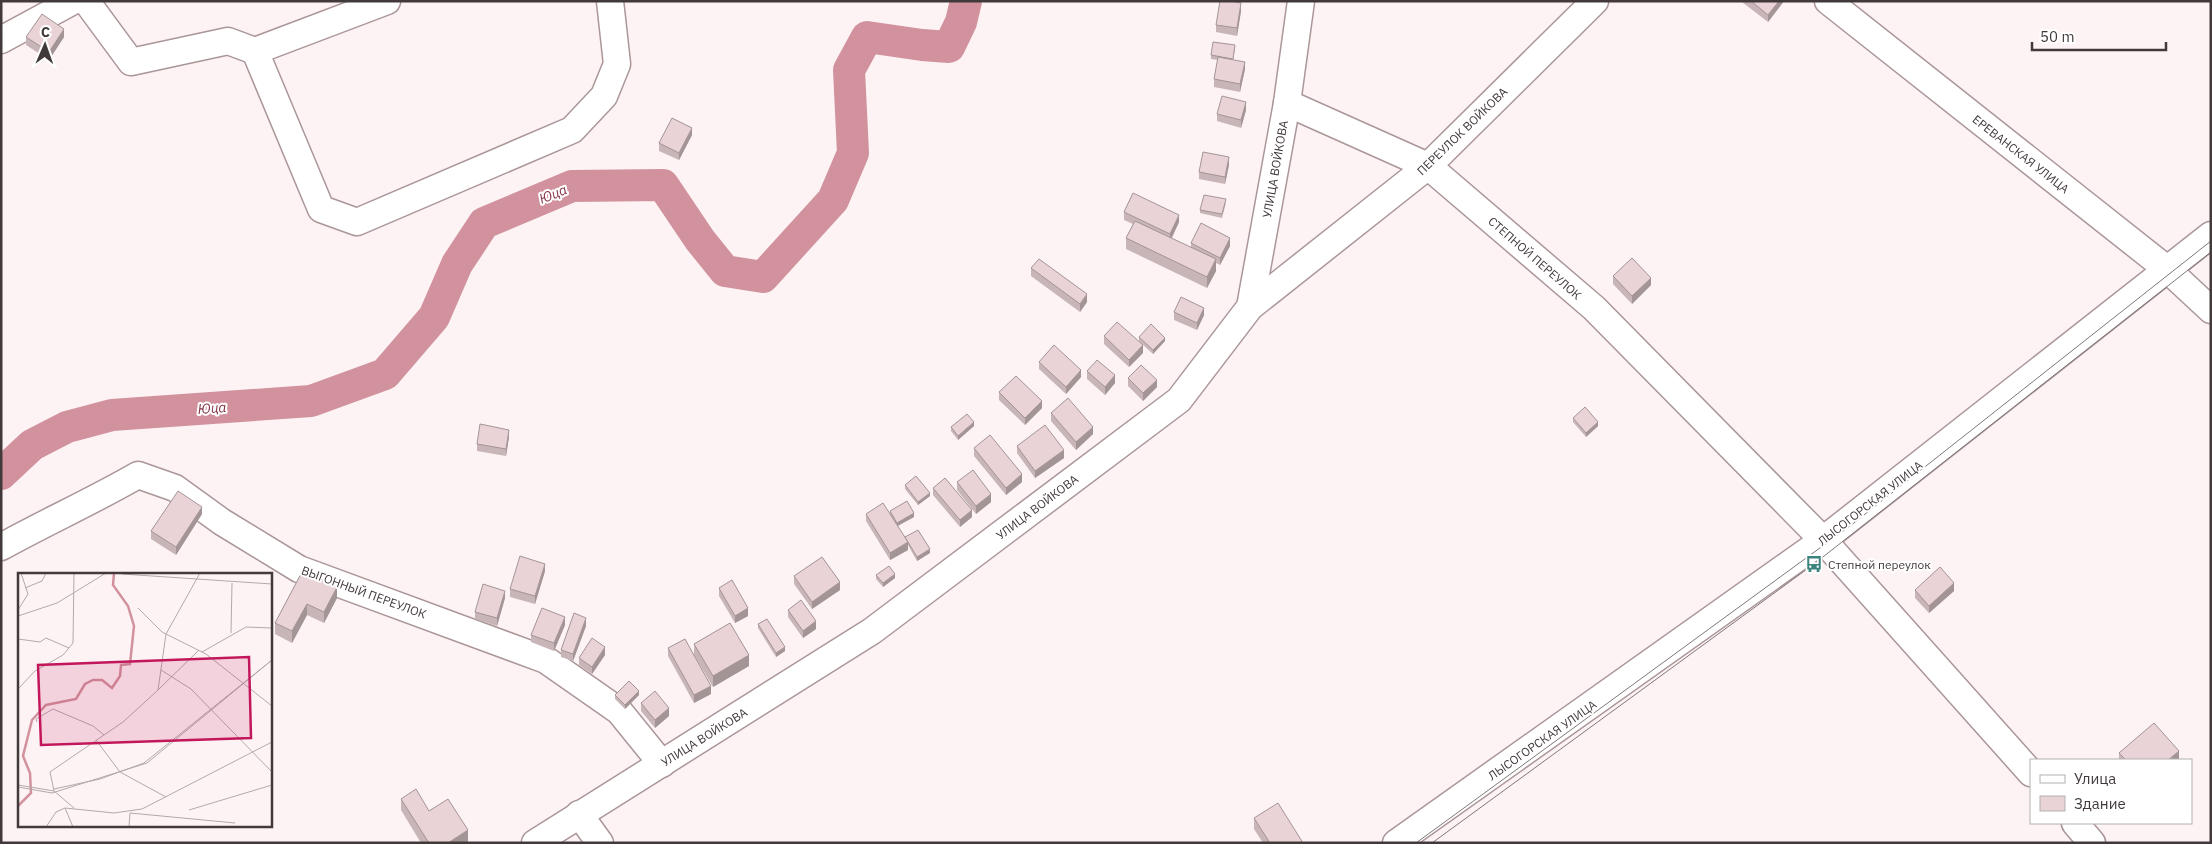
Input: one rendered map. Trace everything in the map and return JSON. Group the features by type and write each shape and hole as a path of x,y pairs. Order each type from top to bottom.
{"street":[{"path":"1,40 73,1"},
{"path":"86,1 131,62 228,41 255,51 387,1"},
{"path":"255,51 322,209 357,222 572,130 604,96 617,64 610,1"},
{"name":"УЛИЦА ВОЙКОВА","path":"534,843 872,631 1179,400 1250,307 1286,103 1301,1"},
{"name":"ПЕРЕУЛОК ВОЙКОВА","path":"1250,307 1428,166 1595,1"},
{"name":"ЕРЕВАНСКАЯ УЛИЦА","path":"1828,1 2168,270 2211,310"},
{"name":"СТЕПНОЙ ПЕРЕУЛОК","path":"1286,103 1428,166 1594,308 1823,540 2030,773"},
{"name":"ЛЫСОГОРСКАЯ УЛИЦА","path":"1396,843 1823,540 2211,235"},
{"name":"ВЫГОННЫЙ ПЕРЕУЛОК","path":"1,547 97,499 138,475 175,488 222,522 299,569 546,660 619,711 662,764"},
{"path":"579,814 600,843"},
{"path":"2076,824 2092,843"}],"building":[{"path":"1220,1 1241,3 1237,28 1216,25"},
{"path":"1751,1 1779,1 1768,15"},
{"path":"42,14 64,29 49,52 26,37"},
{"path":"1213,42 1235,45 1233,59 1211,55"},
{"path":"1218,57 1245,62 1240,84 1214,79"},
{"path":"1222,96 1246,102 1241,120 1217,114"},
{"path":"672,118 692,128 679,153 659,143"},
{"path":"1203,152 1229,157 1225,177 1199,172"},
{"path":"1133,193 1179,215 1170,234 1124,212"},
{"path":"1204,195 1226,199 1222,214 1200,210"},
{"path":"1135,221 1216,259 1207,277 1126,238"},
{"path":"1201,223 1230,238 1220,258 1191,243"},
{"path":"1632,258 1651,278 1632,296 1613,276"},
{"path":"1039,259 1087,294 1080,304 1031,268"},
{"path":"1181,297 1204,308 1197,323 1174,312"},
{"path":"1117,322 1143,345 1129,360 1104,336"},
{"path":"1151,324 1165,338 1153,350 1139,337"},
{"path":"1054,345 1081,370 1066,387 1039,362"},
{"path":"1097,360 1115,375 1105,387 1087,371"},
{"path":"1141,365 1157,380 1143,393 1128,378"},
{"path":"1016,376 1042,401 1025,418 999,392"},
{"path":"1068,398 1093,427 1076,442 1051,413"},
{"path":"1585,407 1598,422 1586,433 1573,418"},
{"path":"967,414 974,422 958,436 951,427"},
{"path":"480,424 509,430 506,449 477,444"},
{"path":"1045,425 1064,450 1035,471 1017,446"},
{"path":"990,435 1022,474 1006,488 974,448"},
{"path":"973,470 991,494 976,506 957,482"},
{"path":"916,476 930,493 918,502 905,485"},
{"path":"945,478 972,510 960,520 933,488"},
{"path":"178,491 202,507 176,547 151,531"},
{"path":"907,501 914,513 897,523 890,511"},
{"path":"883,503 908,542 890,553 866,514"},
{"path":"918,530 930,549 917,557 905,537"},
{"path":"520,556 545,564 535,596 510,589"},
{"path":"822,557 840,582 812,602 794,576"},
{"path":"889,566 895,574 883,583 876,575"},
{"path":"1940,567 1954,583 1929,606 1915,590"},
{"path":"303,570 337,587 324,612 307,604 292,631 275,623"},
{"path":"732,580 748,608 735,616 719,588"},
{"path":"483,584 505,591 497,618 475,612"},
{"path":"801,600 816,621 803,631 788,610"},
{"path":"542,608 565,617 554,643 531,635"},
{"path":"574,613 586,618 573,654 561,650"},
{"path":"767,619 785,647 776,653 758,624"},
{"path":"730,623 749,655 713,676 694,644"},
{"path":"592,638 605,647 592,667 579,658"},
{"path":"685,639 711,686 694,695 668,648"},
{"path":"629,681 639,691 625,705 615,695"},
{"path":"655,691 669,708 655,720 641,703"},
{"path":"2154,723 2179,751 2169,759 2125,759 2119,753"},
{"path":"416,789 429,811 448,799 468,830 448,843 429,843 401,799"},
{"path":"1278,803 1303,843 1270,843 1254,818"}],"waterway":[{"name":"Юца","path":"1,474 32,445 67,427 112,415 311,401 385,374 434,317 457,264 484,223 572,186 663,185 700,240 725,271 763,277 833,200 853,153 849,70 867,37 949,47 961,22 966,1"}],"tram line":[{"path":"1416,843 1850,526 2211,241"},
{"path":"1432,843 1814,564 2211,252"}],"place":[{"name":"Степной переулок","path":"1814,564"}]}
